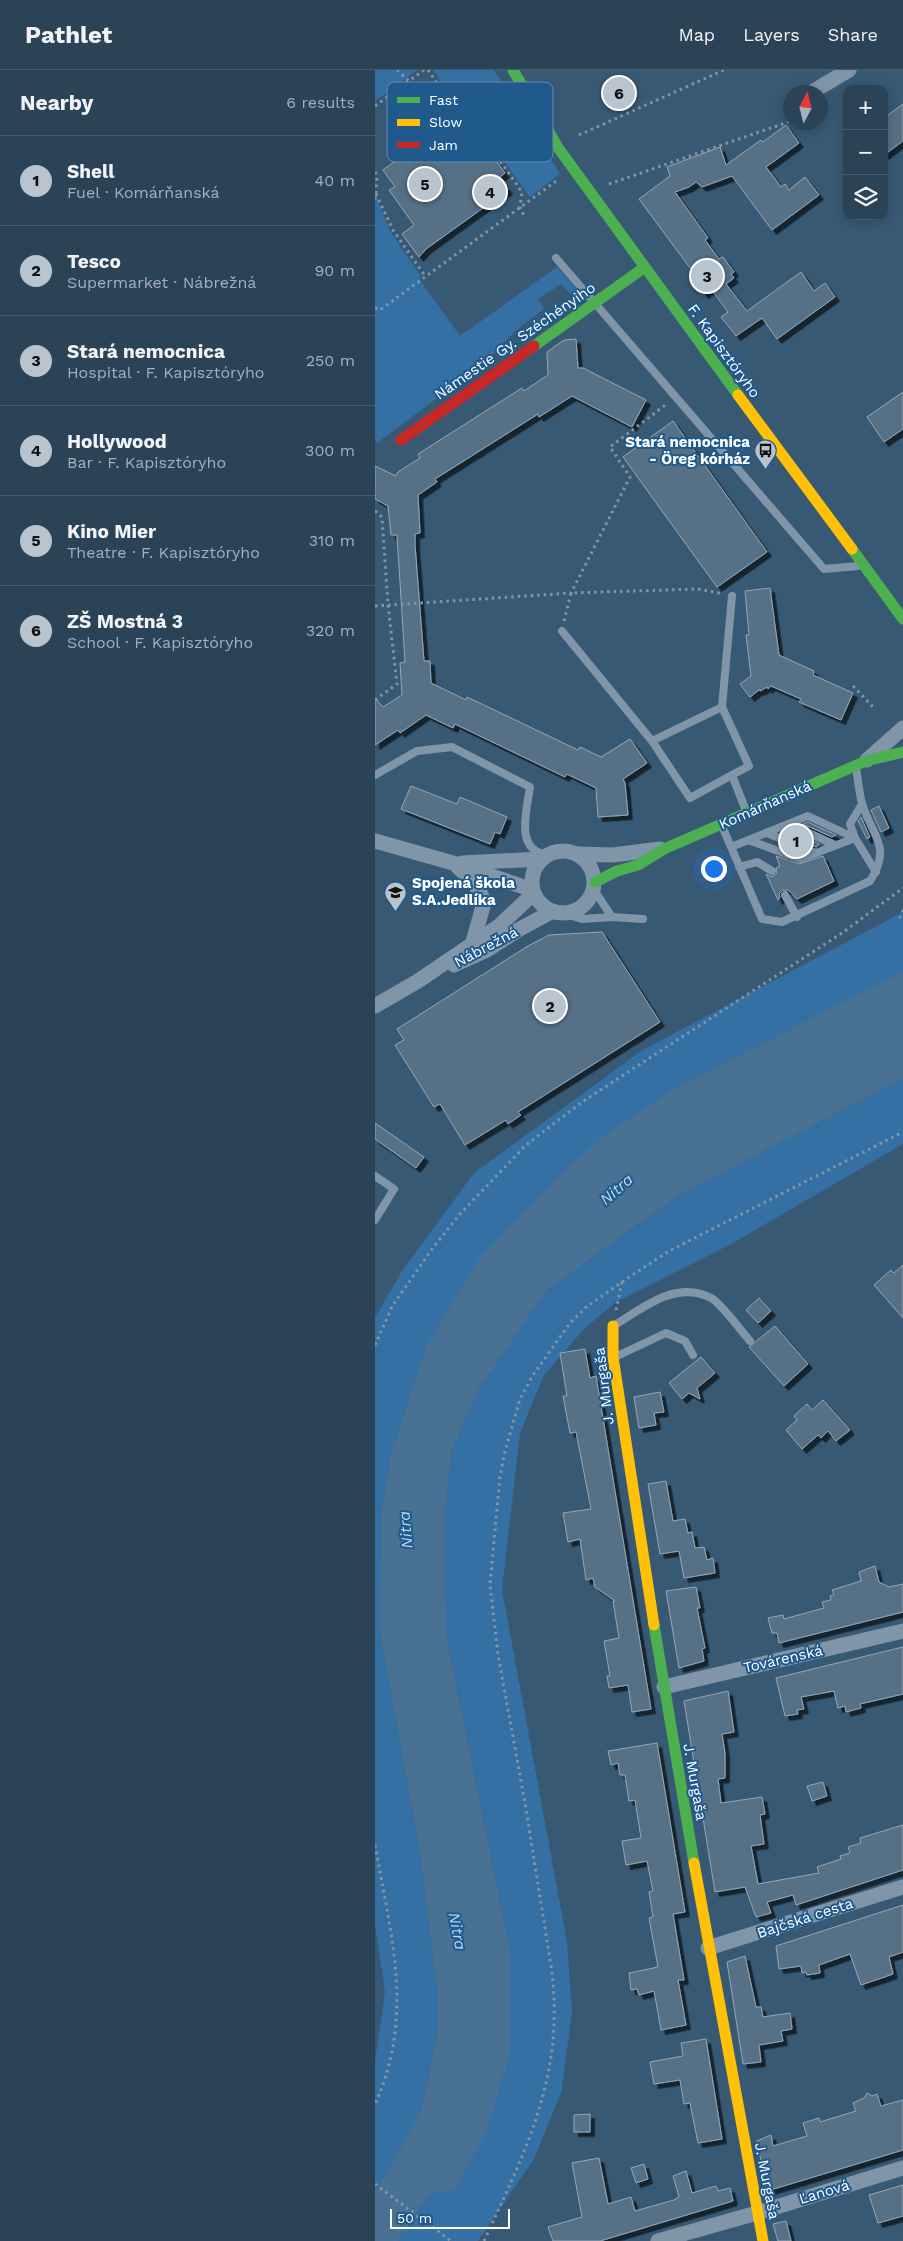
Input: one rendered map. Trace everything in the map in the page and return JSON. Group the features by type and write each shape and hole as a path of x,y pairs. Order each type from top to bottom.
{"street":[{"name":"F. Kapisztóryho","path":"513,70 520,82"},
{"path":"824,85 849,70"},
{"name":"F. Kapisztóryho","path":"553,138 645,267 903,618"},
{"name":"Námestie Gy. Széchényiho","path":"401,440 645,267"},
{"path":"861,763 901,725"},
{"name":"Komárňanská","path":"375,840 453,863 533,892 545,908 558,912 573,912 582,907 589,899 594,886 617,871 638,865 664,849 861,763 903,752"},
{"name":"Komárňanská","path":"453,863 544,857 563,850 579,854 613,854 664,849"},
{"path":"579,854 591,866 594,886"},
{"path":"533,892 533,874 544,857"},
{"path":"453,863 473,881 484,903 472,945"},
{"name":"Nábrežná","path":"375,1006 418,981 507,920 533,892"},
{"name":"Nábrežná","path":"418,981 487,950 518,930 558,912"},
{"name":"J. Murgaša","path":"613,1326 613,1358 664,1687 708,1948 763,2241"},
{"name":"Továrenská","path":"664,1687 903,1631"},
{"name":"Bajčská cesta","path":"708,1948 903,1887"},
{"name":"Ľanová","path":"658,2241 903,2168"}],"lane":[{"path":"556,258 825,570 863,565"},
{"path":"562,631 652,741 691,798 749,766 722,707 732,596"},
{"path":"652,741 722,707"},
{"path":"375,775 417,751 452,747 530,787 525,838 530,847 544,857"},
{"path":"721,824 762,919 783,922 797,916 870,881 876,872 881,845 863,804 861,763"},
{"path":"732,775 747,812"},
{"path":"863,804 850,824 855,838 876,872"},
{"path":"731,848 808,816 855,838"},
{"path":"789,824 835,845"},
{"path":"767,833 816,853"},
{"path":"748,840 800,860 855,838"},
{"path":"739,867 757,862 771,871"},
{"path":"594,886 612,916"},
{"path":"785,895 797,916"},
{"path":"558,912 582,919 612,916 643,919"},
{"path":"375,1176 394,1189 375,1220"},
{"path":"613,1326 655,1300 686,1290 712,1298 750,1341"},
{"path":"613,1358 667,1333 685,1341 693,1355"}],"path":[{"path":"397,70 410,82 426,70 435,82"},
{"path":"579,135 724,70"},
{"path":"375,106 387,98"},
{"path":"608,185 783,124"},
{"path":"501,162 522,192 520,207 525,218"},
{"path":"375,172 377,176 375,202"},
{"path":"375,308 380,310 561,178"},
{"path":"376,194 393,230 425,276"},
{"path":"562,631 571,593 630,477 610,447 676,397"},
{"path":"375,511 382,517 388,605 397,684 375,700"},
{"path":"375,606 571,593 699,588 732,596"},
{"path":"853,686 874,708"},
{"path":"375,1345 393,1305 432,1249 465,1208 526,1145 582,1102 842,933 903,888"},
{"path":"903,910 899,917 903,921"},
{"path":"484,2241 519,2166 546,2090 555,2026 554,1988 551,1966 525,1803 498,1655 490,1584 500,1477 520,1399 533,1375 570,1323 585,1308 622,1282 676,1247 903,1132"},
{"path":"613,1326 622,1282"},
{"path":"375,1845 393,1951 398,2013 391,2061 375,2104"},
{"path":"375,2184 451,2241"}],"shaded area":[{"path":"375,70 417,70 401,82 387,82 387,92 375,101"},
{"path":"433,70 494,70 502,82 441,82"},
{"path":"505,162 552,162 560,174 530,197"},
{"path":"375,194 390,231 419,273 422,283 460,336 557,267 579,292 576,299 561,284 538,299 544,309 515,331 486,362 377,443 375,440"},
{"path":"903,912 903,972 679,1085 610,1131 389,1462 381,1517 379,1627 419,1847 438,1997 437,2037 421,2110 403,2146 375,2191 375,2062 385,1992 375,1925 375,1318 402,1271 474,1173 641,1051"},
{"path":"903,1079 903,1144 731,1244 616,1302 585,1328 544,1375 520,1433 502,1590 567,1942 572,2013 561,2093 534,2159 478,2241 398,2241 429,2194 510,2053 510,1950 446,1635 445,1509 452,1450 478,1391 546,1291 676,1197"}],"water":[{"name":"Nitra","path":"903,972 903,1079 676,1197 546,1291 478,1391 452,1450 445,1509 446,1635 510,1950 510,2053 487,2130 455,2190 429,2194 398,2241 375,2241 375,2191 403,2146 421,2110 437,2037 438,1997 419,1847 379,1627 381,1517 389,1462 426,1347 481,1256 565,1170 610,1131 679,1085"}],"building":[{"path":"903,104 903,141 888,152 888,130 888,115"},
{"path":"783,127 783,130 790,130 799,143 766,167 781,187 785,184 789,190 805,177 819,195 772,230 732,176 702,187 696,182 689,187 675,192 708,238 705,240 719,259 723,257 734,272 731,274 734,278 726,284 747,311 801,272 814,291 825,283 835,297 777,339 762,318 736,336 721,317 728,312 711,289 704,294 690,274 693,272 639,199 670,176 667,167 720,147 726,165 761,140 763,142"},
{"path":"394,162 497,162 505,173 499,178 508,190 426,249 419,257 402,234 414,225 389,190 395,187 383,170"},
{"path":"576,339 578,368 583,368 646,400 632,427 572,396 539,417 538,414 435,479 437,482 418,495 420,533 415,534 415,545 424,661 430,661 431,683 466,700 467,697 578,750 580,747 601,757 630,739 647,763 623,779 628,815 598,817 596,788 567,774 565,777 455,724 453,728 426,715 400,733 398,730 375,745 375,698 383,707 402,695 400,663 405,662 397,535 391,535 388,506 375,499 375,466 396,476 398,472 420,458 418,454 522,388 524,391 548,375 547,352 564,340"},
{"path":"903,392 903,429 884,442 867,417"},
{"path":"673,421 767,552 717,587 623,457"},
{"path":"770,588 779,655 814,671 813,675 853,693 841,720 799,702 801,699 771,686 768,689 767,687 759,690 750,697 740,684 751,676 746,635 749,635 745,591"},
{"path":"411,786 457,804 460,797 507,817 500,834 495,832 490,844 401,809"},
{"path":"879,806 889,828 881,832 871,810"},
{"path":"861,817 870,837 867,839 858,821"},
{"path":"808,822 836,835 832,837 803,824"},
{"path":"789,830 819,844 818,846 816,847 782,833"},
{"path":"776,856 799,864 823,856 834,881 797,899 788,890 783,890 779,894 780,898 778,900 766,874 772,877 777,873 776,868 780,866"},
{"path":"602,932 660,1022 518,1112 521,1115 508,1124 506,1120 465,1145 440,1104 434,1107 395,1045 404,1040 397,1029 528,946 549,935"},
{"path":"375,1123 424,1157 416,1168 375,1139"},
{"path":"903,1265 903,1318 874,1285 891,1270 894,1273"},
{"path":"759,1298 771,1311 758,1323 746,1310"},
{"path":"775,1326 808,1364 784,1386 749,1347"},
{"path":"585,1349 590,1378 596,1376 651,1709 632,1712 628,1685 609,1688 607,1676 610,1676 604,1641 619,1638 613,1601 615,1601 595,1587 593,1578 586,1580 580,1539 568,1542 563,1513 591,1509 576,1432 570,1433 563,1396 567,1396 560,1353"},
{"path":"701,1357 715,1373 697,1388 700,1399 689,1393 682,1399 669,1383"},
{"path":"660,1392 664,1412 654,1413 656,1425 639,1428 634,1397"},
{"path":"823,1400 850,1430 836,1441 828,1431 821,1438 818,1435 802,1449 786,1430 797,1420 794,1416 807,1404 812,1410"},
{"path":"666,1481 673,1521 685,1519 688,1533 692,1532 695,1548 704,1547 707,1560 713,1558 715,1573 684,1578 679,1551 660,1554 648,1484"},
{"path":"875,1566 879,1582 889,1587 903,1584 903,1612 779,1643 777,1633 772,1633 768,1618 783,1615 784,1619 824,1608 822,1602 831,1600 830,1596 834,1595 832,1590 861,1581 859,1572"},
{"path":"696,1587 700,1608 697,1608 705,1648 702,1649 704,1661 679,1668 666,1591"},
{"path":"903,1647 903,1694 860,1704 861,1708 846,1712 845,1706 838,1708 834,1691 801,1697 804,1709 797,1710 798,1714 785,1716 776,1678"},
{"path":"728,1691 734,1732 722,1734 725,1753 725,1778 718,1779 721,1803 762,1797 765,1814 760,1815 764,1844 751,1846 758,1884 819,1873 817,1867 841,1859 840,1856 850,1853 848,1847 861,1843 860,1838 903,1825 903,1870 796,1905 793,1895 767,1902 771,1913 756,1917 745,1887 715,1892 684,1701"},
{"path":"657,1743 685,1912 673,1914 684,1980 678,1980 686,2025 661,2030 654,1991 639,1995 637,1989 631,1990 629,1973 658,1967 649,1918 653,1917 649,1892 653,1891 647,1861 626,1865 622,1841 641,1838 635,1800 629,1801 625,1775 620,1775 618,1763 611,1765 608,1751"},
{"path":"823,1782 827,1796 812,1801 807,1786"},
{"path":"903,1905 903,1952 889,1957 893,1974 861,1985 850,1954 819,1965 820,1973 807,1975 806,1972 802,1973 801,1966 779,1969 776,1946"},
{"path":"745,1956 756,2007 761,2007 763,2017 790,2013 792,2029 781,2031 783,2041 759,2045 761,2062 743,2064 727,1962"},
{"path":"706,2039 722,2139 698,2143 690,2103 684,2104 680,2080 654,2084 650,2062 683,2056 681,2043"},
{"path":"867,2093 872,2096 877,2094 881,2106 903,2100 903,2150 767,2191 757,2141 771,2135 773,2146 807,2136 803,2123 819,2118 820,2122 856,2111 853,2103 864,2098"},
{"path":"590,2114 590,2132 574,2132 574,2115"},
{"path":"599,2158 608,2204 631,2197 635,2211 674,2200 679,2197 673,2176 686,2171 692,2193 716,2186 718,2191 730,2188 733,2201 600,2241 553,2241 548,2227 582,2217 572,2163"},
{"path":"644,2164 648,2179 636,2183 631,2168"},
{"path":"903,2185 903,2216 878,2223 869,2195"},
{"path":"786,2221 791,2241 778,2241 773,2224"}],"traffic: fast":[{"path":"513,70 520,82"},
{"path":"553,139 738,395"},
{"path":"534,346 645,267"},
{"path":"852,549 903,619"},
{"path":"595,882 617,871 638,865 664,849 866,761 903,752"},
{"path":"654,1625 694,1863"}],"traffic: slow":[{"path":"738,395 852,549"},
{"path":"613,1326 613,1357 654,1625"},
{"path":"694,1863 763,2241"}],"traffic: jam":[{"path":"401,440 534,346"}],"place":[{"name":"ZŠ Mostná 3","path":"619,93"},
{"name":"Kino Mier","path":"425,184"},
{"name":"Hollywood","path":"490,192"},
{"name":"Stará nemocnica","path":"707,276"},
{"name":"Stará nemocnica - Öreg kórház","path":"766,470"},
{"name":"Shell","path":"796,841"},
{"name":"Spojená škola S.A.Jedlíka","path":"396,911"},
{"name":"Tesco","path":"550,1006"}]}
